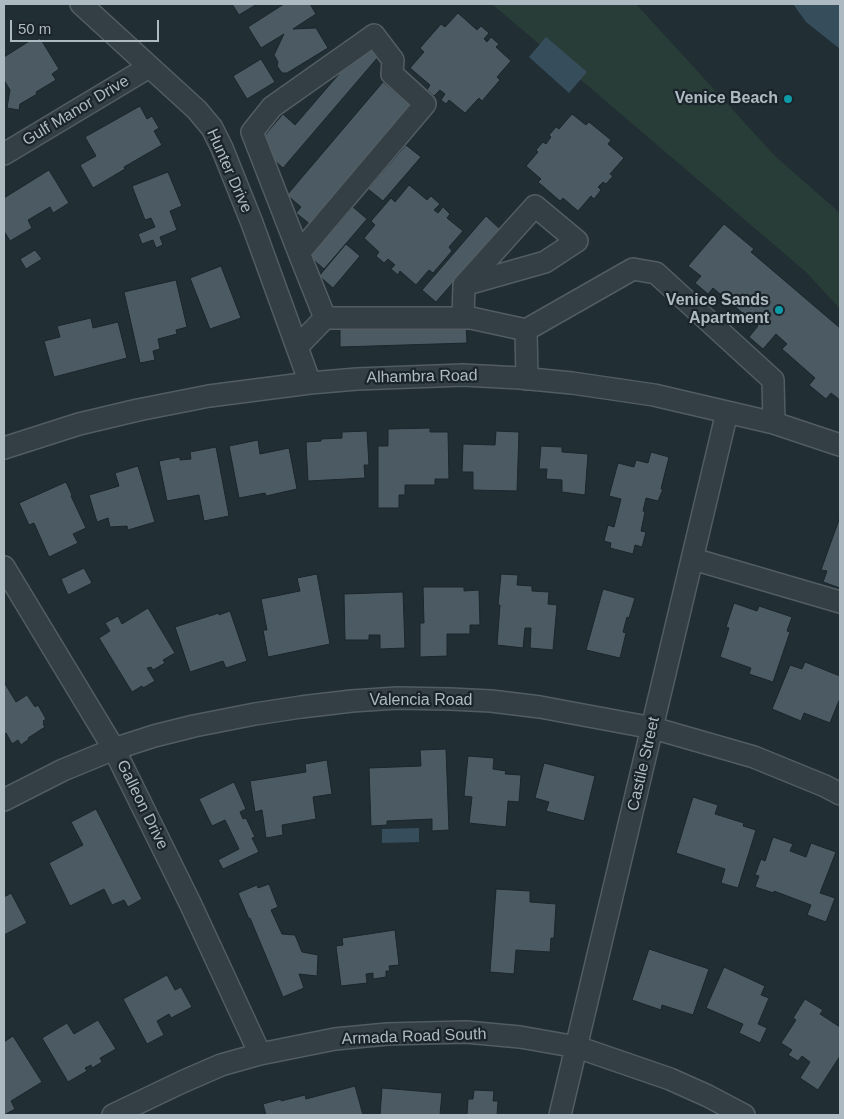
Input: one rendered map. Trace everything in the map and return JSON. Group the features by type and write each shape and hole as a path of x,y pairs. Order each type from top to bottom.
{"street":[{"name":"Hunter Drive","path":"81,4 189,102 205,118 218,138 252,223 310,383"},
{"path":"299,253 425,104 392,74 392,60 374,35 272,107 252,132 257,146 299,253 325,318"},
{"name":"Gulf Manor Drive","path":"4,154 149,67"},
{"path":"226,159 257,146"},
{"path":"463,318 464,286 535,206 577,241 544,262 464,286"},
{"path":"297,347 325,318 471,318 526,330 633,269 656,273 773,380 774,423"},
{"path":"526,330 527,379"},
{"name":"Alhambra Road","path":"4,448 79,424 209,396 310,383 453,375 572,383 654,395 774,423 840,445"},
{"name":"Castile Street","path":"560,1115 727,412"},
{"path":"692,559 840,602"},
{"name":"Galleon Drive","path":"4,567 114,749 190,903 260,1054"},
{"name":"Valencia Road","path":"4,800 63,770 114,749 154,736 255,714 335,703 396,698 492,701 540,707 653,728 754,757 840,794"},
{"name":"Armada Road South","path":"113,1115 221,1065 260,1054 335,1039 387,1034 466,1032 520,1037 576,1047 670,1079 744,1115"}],"green space":[{"path":"492,4 636,4 775,156 840,213 840,309 806,272"}],"water":[{"path":"793,4 840,4 840,49 806,22"},
{"path":"546,37 587,72 569,93 529,57"},
{"path":"419,828 419,842 382,843 382,829"}],"building":[{"path":"232,4 257,4 239,15"},
{"path":"284,4 310,4 316,14 293,29 316,28 328,48 287,73 282,73 277,66 278,62 274,55 284,34 261,48 248,27"},
{"path":"458,13 477,30 481,26 489,33 484,39 487,42 491,37 499,44 496,47 511,61 497,77 500,80 482,101 479,98 465,113 449,100 446,104 441,100 445,94 440,90 434,96 427,90 430,85 410,68 424,52 420,48 441,24 445,27"},
{"path":"40,38 59,69 52,74 56,80 20,104 19,110 7,108 10,90 4,80 4,57 31,40 33,42"},
{"path":"364,45 379,56 283,168 258,143 283,114 295,125"},
{"path":"261,59 275,82 247,99 233,76"},
{"path":"383,82 412,107 311,225 296,213 301,207 287,195"},
{"path":"140,106 147,119 152,116 159,128 154,131 162,145 93,188 80,165 96,156 85,137"},
{"path":"572,114 586,125 589,122 611,140 608,144 624,158 610,174 613,176 606,184 603,182 598,187 601,190 594,199 591,196 578,211 563,198 560,201 538,182 541,179 526,166 538,152 536,150 543,142 546,144 551,137 549,135 556,127 559,129"},
{"path":"406,145 421,157 383,201 368,189"},
{"path":"49,170 69,203 53,213 50,207 28,220 32,228 10,241 4,231 4,198"},
{"path":"168,172 182,206 170,211 177,230 160,237 163,245 156,248 153,240 142,244 138,234 155,227 151,218 145,220 132,186"},
{"path":"409,185 427,200 431,196 440,204 434,210 438,213 443,207 450,214 447,218 463,231 449,247 452,251 433,273 429,270 416,285 400,271 398,275 391,269 395,265 388,259 384,263 376,256 379,252 364,238 375,225 371,221 391,198 395,202"},
{"path":"353,207 367,219 324,269 310,257"},
{"path":"486,216 500,229 436,302 422,290"},
{"name":"Venice Sands Apartment","path":"724,224 754,249 751,252 840,328 840,400 831,393 826,399 809,385 815,378 782,349 787,344 776,334 763,349 749,337 758,326 713,288 708,294 695,283 701,276 688,266"},
{"path":"346,244 360,256 333,288 319,276"},
{"path":"35,250 42,259 26,269 20,259"},
{"path":"221,266 241,318 210,329 190,278"},
{"path":"176,280 187,327 176,330 177,334 158,339 160,349 153,351 155,360 140,363 124,292"},
{"path":"91,318 93,328 118,322 127,358 54,377 44,341 60,337 57,326"},
{"path":"466,323 467,343 340,347 340,326"},
{"path":"430,428 430,432 448,432 449,479 435,479 435,485 405,485 405,495 399,495 399,508 378,508 378,446 388,446 388,429"},
{"path":"367,431 369,465 364,465 365,478 308,481 306,442 342,438 342,432"},
{"path":"496,431 519,432 517,491 473,490 473,472 462,472 463,444 495,445"},
{"path":"258,440 260,454 289,448 297,489 266,496 265,493 239,498 229,446"},
{"path":"541,446 562,447 562,452 588,454 585,495 562,492 562,480 546,479 547,469 539,469"},
{"path":"216,447 229,516 204,521 199,495 167,501 159,461 180,457 180,460 191,459 190,452"},
{"path":"651,452 669,457 661,489 663,489 658,501 646,498 641,531 646,532 642,547 635,545 633,554 610,548 611,543 604,541 608,525 614,527 621,499 609,496 618,463 634,467 636,460 648,463"},
{"path":"138,466 155,522 128,530 127,526 110,527 108,518 97,522 89,495 119,486 115,473"},
{"path":"66,482 86,528 73,534 78,543 49,557 34,523 29,525 19,503"},
{"path":"840,517 840,588 823,582 827,571 821,570"},
{"path":"84,568 92,583 68,595 61,579"},
{"path":"317,574 330,644 268,657 263,630 267,630 261,599 300,591 297,578"},
{"path":"501,574 518,575 517,585 532,586 532,591 549,592 548,604 557,605 553,650 530,648 531,628 525,628 523,648 497,645"},
{"path":"423,587 464,587 464,591 479,590 480,625 470,625 470,634 447,634 447,656 420,657 420,623 424,623"},
{"path":"603,589 635,598 623,632 626,633 620,658 586,650"},
{"path":"403,592 405,648 380,649 380,635 369,635 369,640 345,640 344,594"},
{"path":"734,603 757,611 759,606 792,617 787,631 790,632 773,682 749,674 751,668 720,657 729,628 726,627"},
{"path":"148,608 175,653 163,660 165,663 153,670 151,667 147,668 155,681 132,692 99,638 110,631 105,623 118,616 122,624"},
{"path":"230,611 247,661 226,668 223,661 190,672 175,627"},
{"path":"805,662 840,676 840,698 830,723 804,713 801,721 772,709 790,665 802,669"},
{"path":"4,682 16,702 27,695 35,707 38,705 46,719 43,721 45,727 21,745 18,740 12,744 6,733 4,735"},
{"path":"446,749 449,830 432,831 432,819 387,821 387,825 371,826 369,768 421,766 420,750"},
{"path":"468,756 494,758 493,769 506,771 505,774 521,775 519,802 508,801 506,827 469,823 472,797 464,796"},
{"path":"327,760 332,794 313,797 316,819 282,825 283,835 266,838 262,810 255,812 250,781 306,772 305,764"},
{"path":"544,763 595,776 584,821 546,811 549,802 535,798"},
{"path":"234,782 246,809 240,812 243,819 246,818 255,837 252,838 259,852 223,869 218,860 239,849 225,820 212,826 199,799"},
{"path":"693,797 718,805 715,814 744,823 743,826 756,830 738,888 721,883 725,869 676,853"},
{"path":"96,809 142,899 128,907 124,900 112,905 104,889 70,906 49,863 83,845 71,822"},
{"path":"773,837 793,844 790,851 806,857 811,843 836,852 820,893 835,898 826,922 807,915 811,905 774,891 774,893 755,887 759,876 755,875 761,859 765,861"},
{"path":"269,884 278,907 271,910 282,934 295,935 302,952 318,955 317,976 299,974 304,988 283,997 238,893 257,885 258,888"},
{"path":"496,889 530,891 530,902 556,904 554,938 551,938 550,952 516,950 514,974 490,972"},
{"path":"11,893 27,923 4,935 4,897"},
{"path":"395,930 399,965 389,966 390,971 386,971 386,977 373,979 373,973 366,974 367,983 341,986 336,946 343,945 342,938"},
{"path":"649,949 709,969 693,1015 662,1005 661,1010 632,1000"},
{"path":"724,967 765,986 761,995 769,998 758,1024 767,1028 760,1043 739,1033 743,1024 706,1008"},
{"path":"167,975 175,990 181,987 192,1007 171,1018 169,1014 157,1021 164,1035 147,1044 123,999"},
{"path":"805,999 823,1010 820,1014 840,1027 840,1056 818,1090 800,1078 810,1062 802,1056 798,1061 788,1055 792,1050 781,1043 796,1020 793,1018"},
{"path":"98,1020 116,1049 100,1058 102,1062 92,1068 91,1065 85,1068 87,1071 68,1082 42,1038 67,1023 74,1034"},
{"path":"13,1036 42,1082 11,1101 15,1109 4,1115 4,1042"},
{"path":"355,1086 363,1115 266,1115 263,1104 305,1095 306,1099"},
{"path":"382,1088 442,1093 440,1115 380,1115"},
{"path":"474,1090 494,1091 493,1101 498,1101 497,1115 467,1115 468,1099 473,1099"}],"place":[{"name":"Venice Beach","path":"788,99"},
{"name":"Venice Sands Apartment","path":"779,310"}]}
